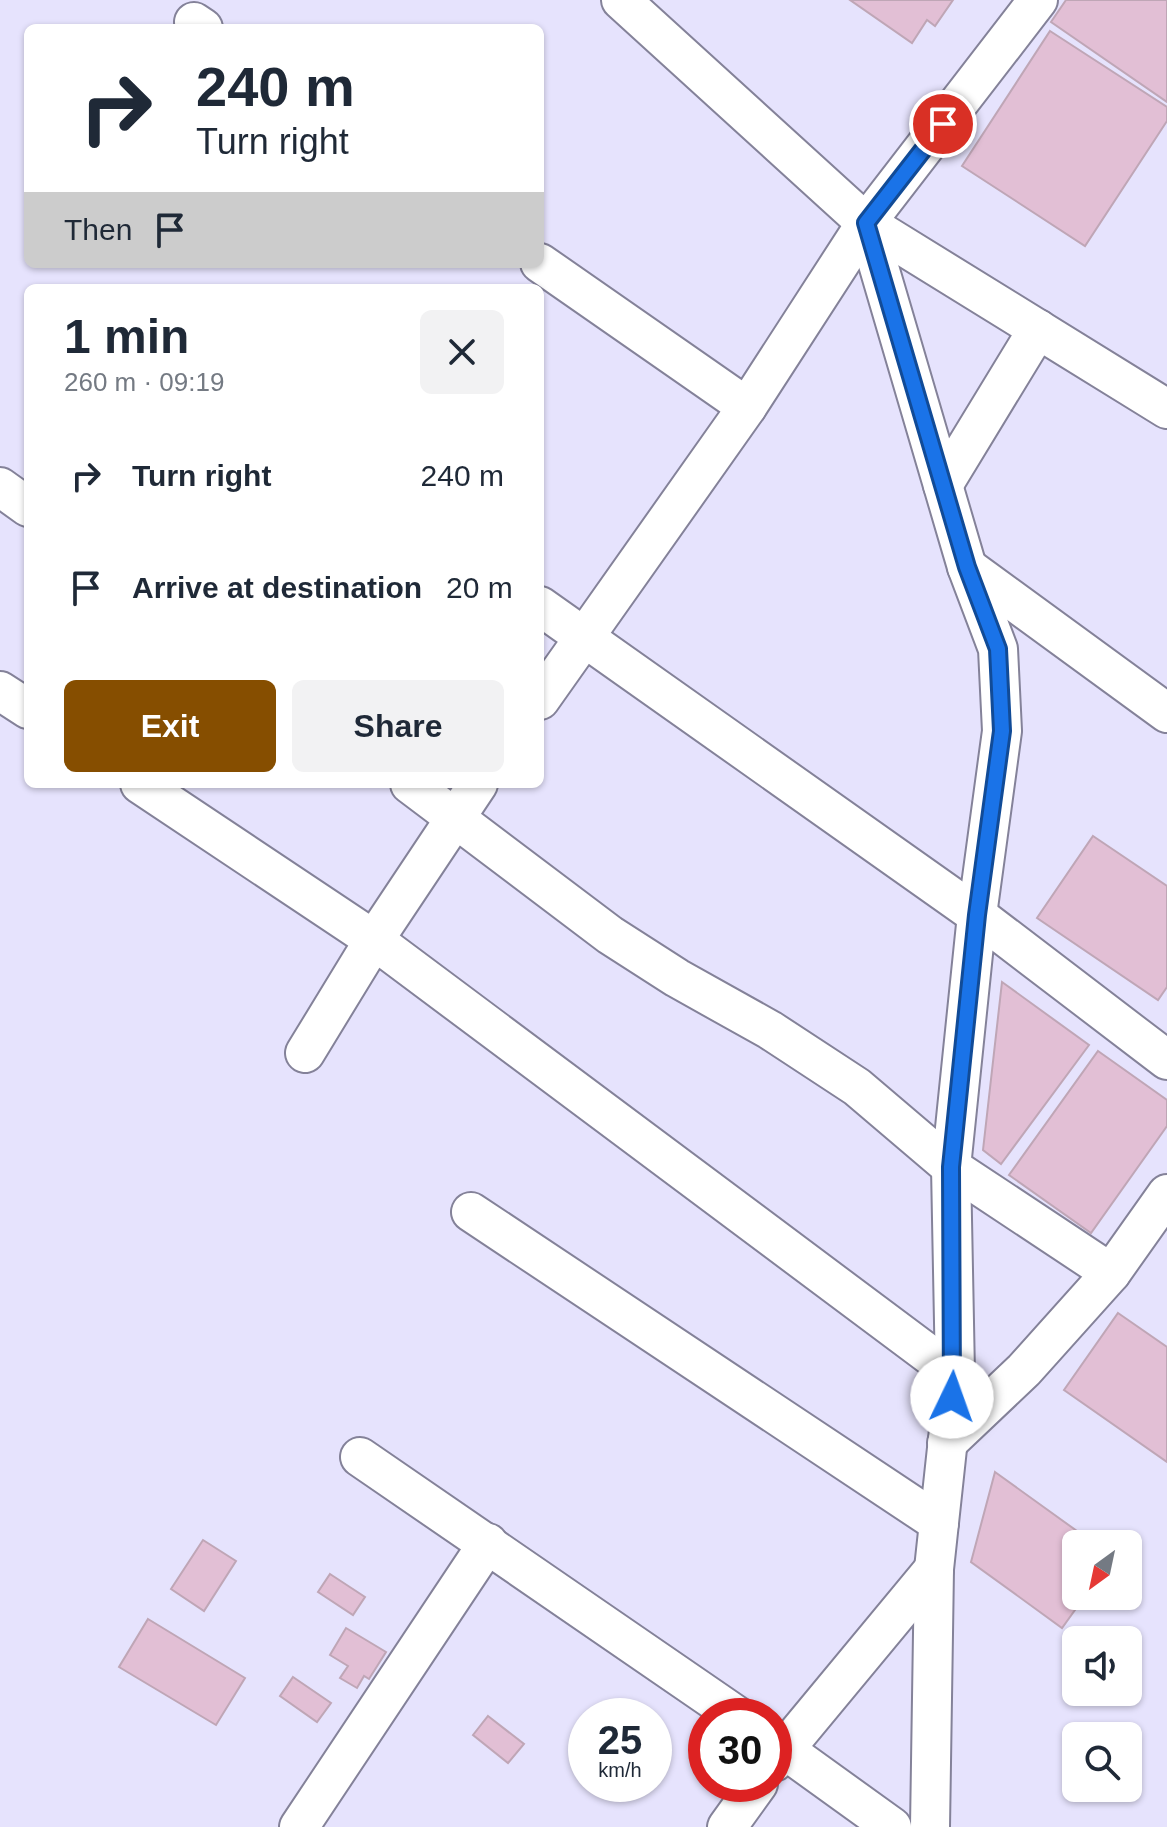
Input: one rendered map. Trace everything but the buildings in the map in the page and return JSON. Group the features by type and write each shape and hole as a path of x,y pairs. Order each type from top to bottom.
{"street":[{"path":"621,0 866,223 1167,409"},
{"path":"544,695 747,407 866,223 1038,0"},
{"path":"866,223 967,567 998,649 1002,731 977,915 951,1167 955,1374 934,1569 930,1827"},
{"path":"544,266 747,407"},
{"path":"943,485 1038,329"},
{"path":"0,487 24,504"},
{"path":"967,567 1167,713"},
{"path":"544,609 977,915 1167,1060"},
{"path":"0,691 24,706"},
{"path":"146,788 374,940 955,1374"},
{"path":"416,788 610,935 677,978 770,1030 857,1087 951,1167 1111,1273"},
{"path":"305,1053 374,940 475,788"},
{"path":"947,1443 1024,1370 1111,1273 1167,1194"},
{"path":"471,1212 939,1523"},
{"path":"360,1457 711,1698"},
{"path":"299,1827 488,1543"},
{"path":"792,1734 934,1569"},
{"path":"792,1761 892,1827"},
{"path":"727,1827 745,1802"}],"route":[{"path":"943,124 866,223 967,567 998,649 1002,731 977,915 951,1167 955,1374 952,1397"}]}
